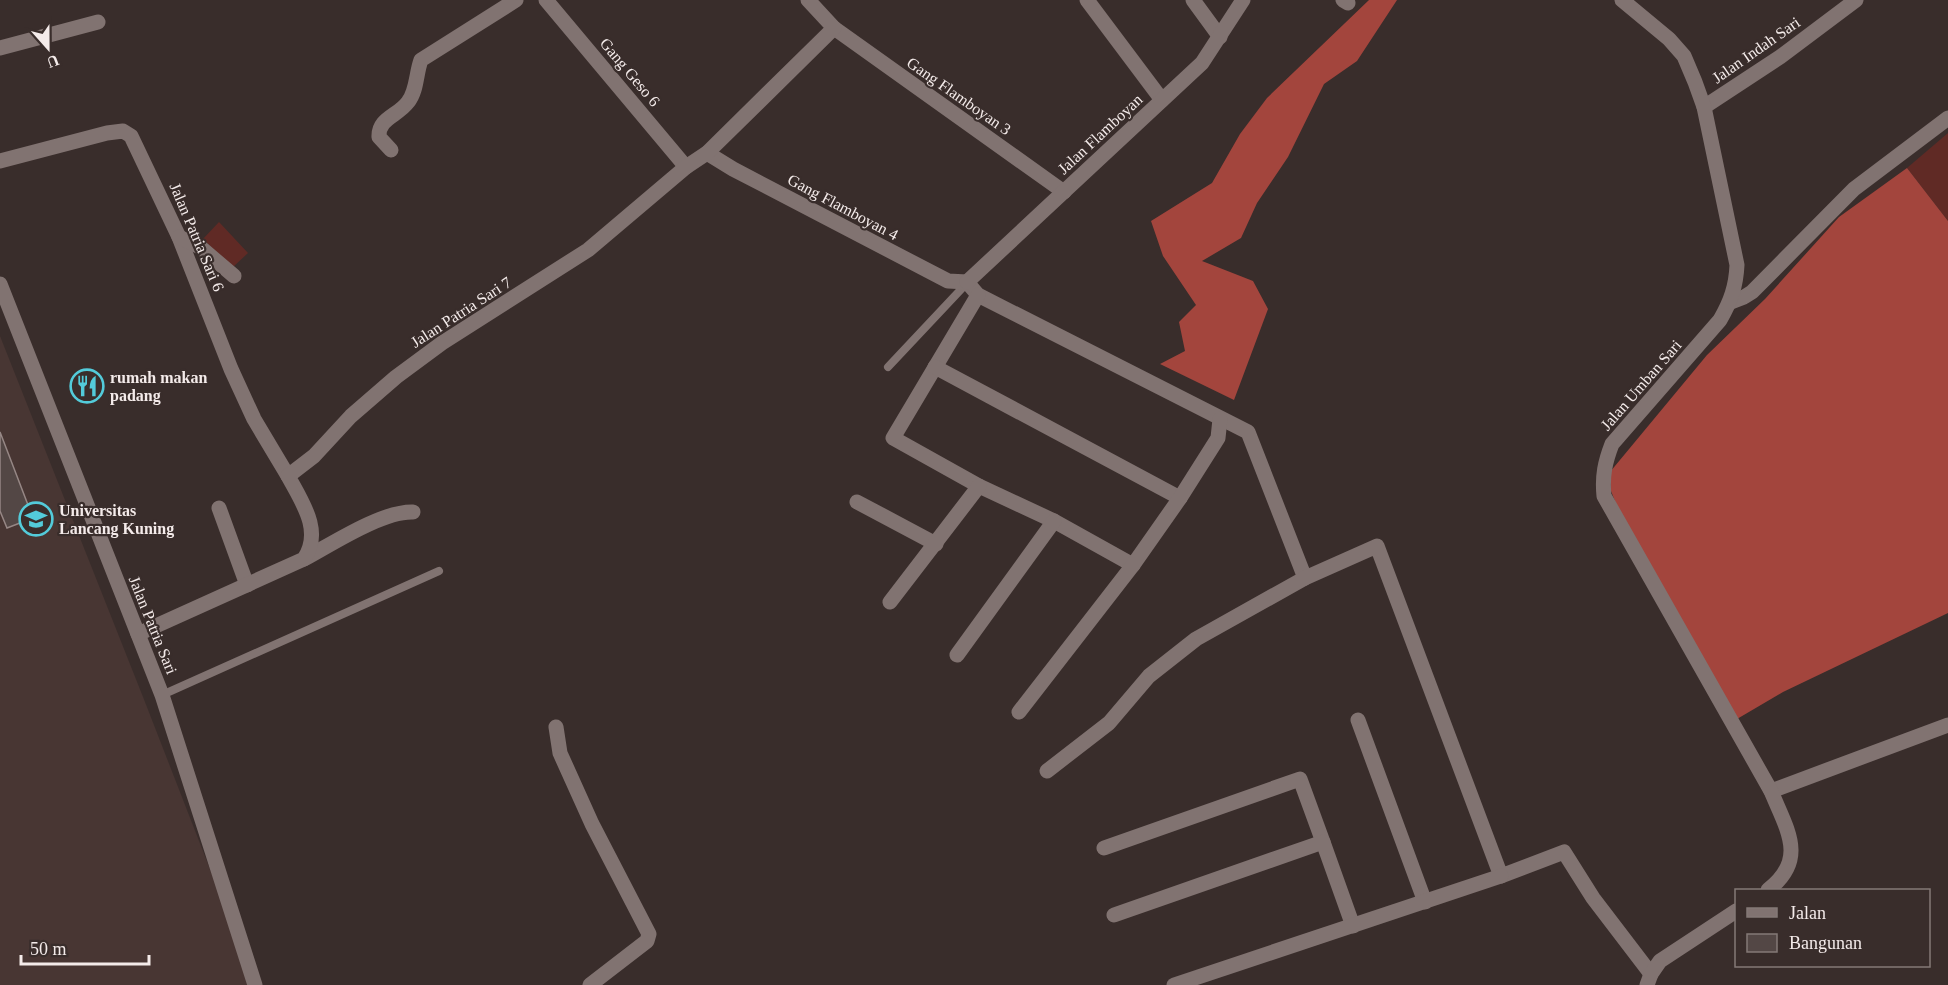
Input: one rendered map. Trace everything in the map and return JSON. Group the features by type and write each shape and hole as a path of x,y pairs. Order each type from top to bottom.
{"street":[{"path":"391,150 379,137 378,129 382,123 410,101 421,60 516,0"},
{"name":"Gang Geso 6","path":"546,0 686,166"},
{"path":"808,0 834,28"},
{"path":"1087,0 1162,100"},
{"path":"1193,0 1220,37"},
{"name":"Jalan Flamboyan","path":"967,282 1202,63 1243,0"},
{"name":"Jalan Umban Sari","path":"1622,0 1669,39 1684,56 1704,107 1737,265 1731,302 1707,337 1612,444 1605,462 1602,480 1604,496 1771,791 1790,841 1791,854 1789,867 1782,880 1771,889"},
{"name":"Jalan Indah Sari","path":"1704,107 1780,57 1856,0"},
{"path":"0,48 98,22"},
{"name":"Jalan Patria Sari 7","path":"288,476 314,456 351,416 396,377 442,344 588,250 686,166 707,153 834,28"},
{"name":"Gang Flamboyan 3","path":"834,28 1064,192"},
{"path":"1731,302 1752,292 1854,189 1948,118"},
{"name":"Jalan Patria Sari 6","path":"0,161 107,134 123,131 131,136 163,199 231,369 254,419 288,476"},
{"name":"Gang Flamboyan 4","path":"707,153 764,186 948,281 967,282"},
{"path":"179,237 200,247 234,276"},
{"path":"967,282 978,295 1248,432 1305,578"},
{"name":"Jalan Patria Sari","path":"0,284 162,696 255,985"},
{"path":"978,295 893,438 979,486 1054,521 1133,565"},
{"path":"935,367 1180,498"},
{"path":"1019,712 1133,565 1180,498 1218,438 1220,419"},
{"path":"288,476 311,520 312,538 309,551 304,559"},
{"path":"890,602 979,486"},
{"path":"857,502 936,544"},
{"path":"219,508 247,585"},
{"path":"138,634 304,559 377,521 395,514 413,512"},
{"path":"957,655 1054,521"},
{"path":"1047,771 1109,723 1149,676 1196,639 1305,578 1377,546 1501,876"},
{"path":"1358,720 1425,902"},
{"path":"1771,791 1948,725"},
{"path":"556,727 560,753 592,824 649,934 647,941 590,985"},
{"path":"1104,848 1300,779 1353,926"},
{"path":"1114,915 1323,842"},
{"path":"1174,985 1425,902 1563,852 1649,979 1660,961 1735,912"}],"lane":[{"path":"888,368 967,282"},
{"path":"162,696 439,571"}],"shaded area":[{"path":"1369,0 1397,0 1357,61 1324,84 1288,157 1257,203 1241,238 1202,261 1253,281 1268,309 1234,400 1160,364 1185,351 1179,322 1196,305 1163,256 1151,221 1212,183 1240,134 1267,98"},
{"path":"1948,133 1948,221 1907,168"},
{"path":"1907,168 1948,221 1948,613 1783,692 1737,719 1617,506 1611,491 1610,472 1707,355 1765,299 1839,217"},
{"path":"219,222 248,253 232,268 203,239"},
{"name":"Universitas Lancang Kuning","path":"0,336 145,702 255,985 0,985"}],"building":[{"path":"0,432 33,518 7,528 0,511"}],"place":[{"name":"rumah makan padang","path":"87,386"},
{"name":"Universitas Lancang Kuning","path":"36,519"}]}
